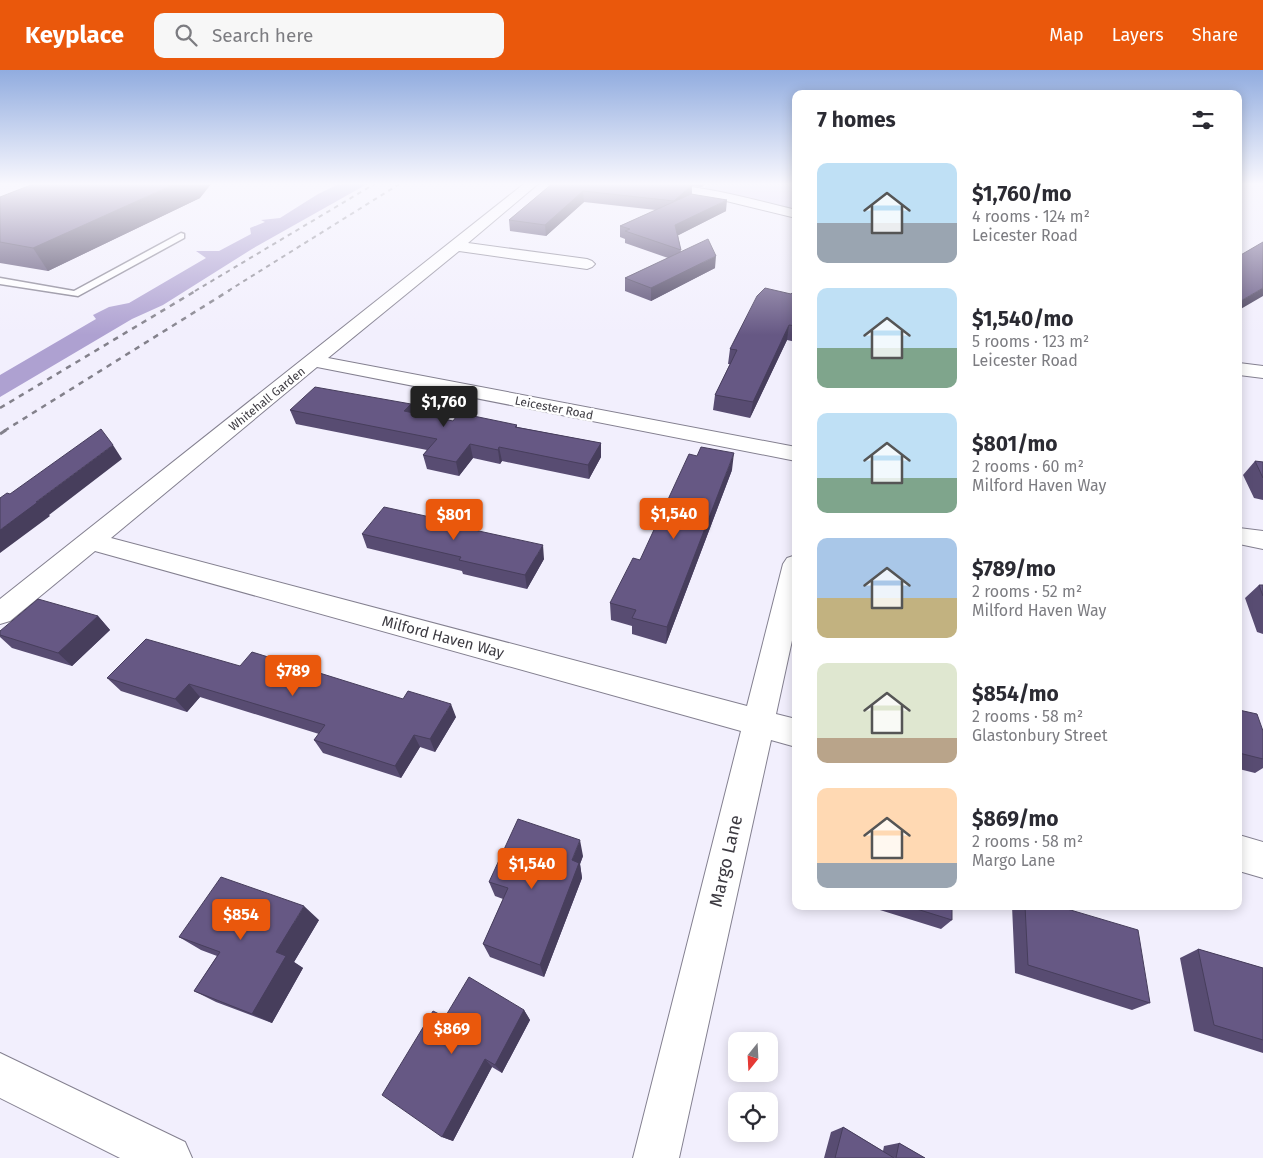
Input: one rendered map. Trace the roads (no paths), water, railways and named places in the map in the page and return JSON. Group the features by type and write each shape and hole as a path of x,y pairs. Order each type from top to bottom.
{"street":[{"name":"Whitehall Garden","path":"0,614 471,234"},
{"path":"456,246 587,264"},
{"name":"Leicester Road","path":"313,361 792,453"},
{"path":"1242,369 1263,372"},
{"path":"1242,536 1263,540"},
{"name":"Milford Haven Way","path":"90,541 792,732"},
{"name":"Margo Lane","path":"656,1158 792,581"},
{"path":"1242,854 1263,860"},
{"path":"0,1075 169,1158"}],"lane":[{"path":"0,281 75,294 181,236"}],"railway":[{"path":"195,291 291,234"},
{"path":"228,291 320,234"},
{"path":"0,408 197,290"},
{"path":"4,431 230,290"},
{"path":"0,434 6,430"}]}
